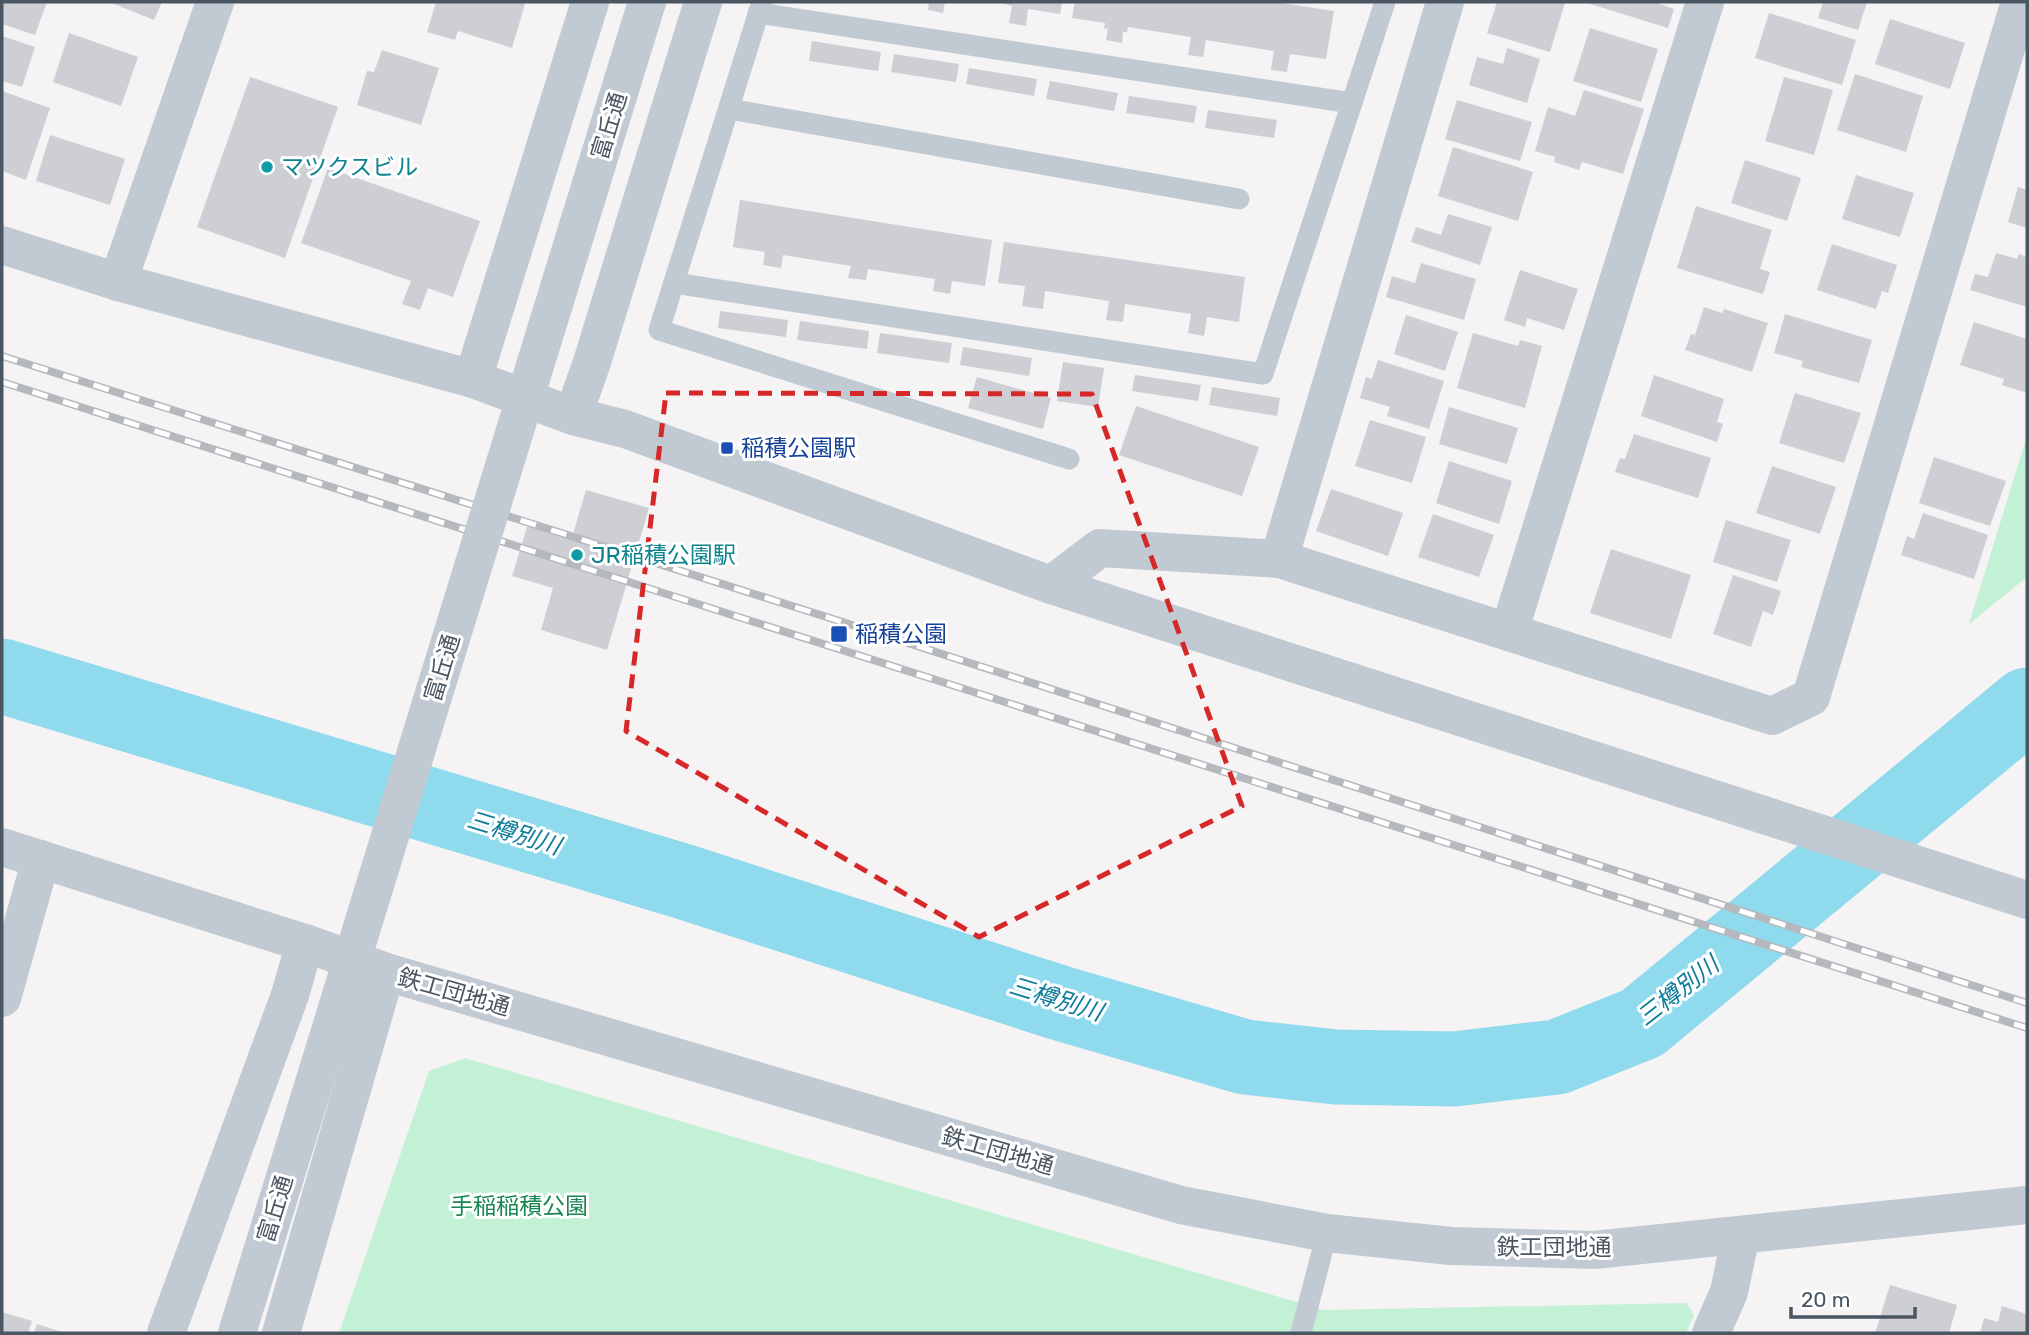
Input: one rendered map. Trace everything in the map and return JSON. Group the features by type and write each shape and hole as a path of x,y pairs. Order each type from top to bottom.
{"street":[{"path":"118,282 215,2"},
{"path":"473,379 590,2"},
{"name":"富丘通","path":"237,1333 647,2"},
{"path":"573,416 703,2"},
{"path":"1279,559 1445,2"},
{"path":"1508,632 1705,2"},
{"path":"1051,585 1100,548 1279,559 1772,716 1811,697 2020,2"},
{"path":"2,245 118,282 473,379 573,416 625,429 1051,585 2027,900"},
{"name":"鉄工団地通","path":"2,847 304,943 386,972 1181,1205 1327,1233 1451,1246 1594,1250 2027,1205"},
{"path":"2,998 41,859"},
{"path":"166,1333 290,995 304,943"},
{"path":"281,1333 386,972"},
{"path":"1712,1333 1729,1292 1741,1235"}],"lane":[{"path":"674,282 1263,374 1385,2"},
{"path":"1069,459 659,330 760,7 1352,103"},
{"path":"729,109 1239,199"},
{"path":"1301,1333 1327,1233"}],"highlighted area":[{"path":"666,393 1092,394 1242,806 979,937 626,731"}],"green space":[{"path":"2027,436 2027,577 1969,624"},
{"name":"手稲稲積公園","path":"465,1058 1324,1310 1686,1303 1694,1315 1686,1333 339,1333 429,1071"}],"building":[{"path":"2,2 47,2 35,35 2,24"},
{"path":"109,2 162,2 154,20"},
{"path":"436,2 525,4 512,48 458,31 455,40 427,32"},
{"path":"929,2 945,2 943,13 928,10"},
{"path":"996,2 1062,2 1060,14 1028,9 1026,26 1009,23 1012,6"},
{"path":"1075,2 1275,2 1334,11 1326,59 1290,54 1287,72 1271,70 1274,51 1206,40 1203,57 1188,55 1191,37 1128,27 1127,32 1123,32 1122,43 1106,40 1108,28 1104,29 1105,23 1072,18"},
{"path":"1497,2 1565,3 1550,52 1487,33"},
{"path":"1584,2 1654,2 1674,9 1668,28"},
{"path":"1823,2 1867,2 1858,30 1818,18"},
{"path":"1769,13 1856,40 1842,85 1755,58"},
{"path":"1890,19 1965,43 1950,89 1875,64"},
{"path":"1590,28 1658,49 1641,102 1573,81"},
{"path":"69,33 138,57 121,106 53,82"},
{"path":"2,36 35,47 22,87 2,81"},
{"path":"812,41 881,52 878,71 809,61"},
{"path":"1507,48 1540,59 1527,103 1469,85 1477,57 1503,64"},
{"path":"382,50 439,68 421,125 357,105 367,71 374,72"},
{"path":"894,54 959,64 956,82 891,72"},
{"path":"969,68 1037,79 1034,96 966,84"},
{"path":"1855,74 1923,96 1906,152 1837,130"},
{"name":"マツクスビル","path":"250,77 338,107 285,258 197,227"},
{"path":"1784,77 1833,90 1814,155 1765,141"},
{"path":"1050,81 1118,93 1114,111 1046,99"},
{"path":"1584,90 1644,109 1623,174 1582,162 1579,170 1554,162 1555,157 1535,151 1548,107 1575,116"},
{"path":"2,91 50,108 26,180 2,171"},
{"path":"1129,96 1197,106 1194,123 1126,113"},
{"path":"1457,100 1532,122 1520,161 1445,139"},
{"path":"1208,110 1277,120 1274,138 1205,128"},
{"path":"50,135 125,159 110,205 36,181"},
{"path":"1453,147 1533,172 1518,221 1438,196"},
{"path":"1745,160 1801,178 1787,221 1731,203"},
{"path":"328,168 480,221 453,297 428,288 420,310 402,304 411,281 301,243"},
{"path":"1856,175 1914,193 1900,237 1842,219"},
{"path":"2018,187 2027,190 2027,228 2008,222"},
{"path":"740,200 992,240 985,286 952,281 950,294 933,291 935,279 868,269 866,280 848,278 851,266 783,255 781,268 763,265 765,252 733,247"},
{"path":"1696,206 1772,230 1760,269 1770,272 1763,294 1677,268"},
{"path":"1448,214 1492,227 1480,265 1411,242 1416,227 1441,235"},
{"path":"1004,242 1245,277 1239,322 1207,317 1204,336 1188,333 1191,314 1125,304 1123,322 1106,320 1109,301 1045,291 1043,309 1022,306 1025,286 998,283"},
{"path":"1832,244 1897,265 1888,293 1882,291 1876,309 1817,290"},
{"path":"1996,253 2017,259 2019,254 2027,257 2027,307 1970,290 1975,274 1988,277"},
{"path":"1421,263 1476,279 1464,320 1386,297 1392,276 1415,283"},
{"path":"1520,270 1578,289 1564,330 1527,318 1525,327 1504,320"},
{"path":"1704,307 1722,313 1724,309 1768,323 1752,372 1685,350 1691,334 1695,335"},
{"path":"720,311 788,320 786,337 718,328"},
{"path":"1785,314 1872,340 1859,383 1801,367 1803,361 1774,353"},
{"path":"1406,315 1458,332 1445,371 1394,354"},
{"path":"800,321 869,331 867,349 797,340"},
{"path":"1974,322 2027,339 2027,393 2002,385 2004,379 1960,365"},
{"path":"880,333 952,343 949,363 877,353"},
{"path":"1473,333 1518,346 1520,340 1542,346 1525,408 1457,388"},
{"path":"963,347 1032,358 1029,376 960,365"},
{"path":"1378,360 1444,381 1429,429 1387,416 1390,407 1360,398 1366,377 1372,379"},
{"path":"1063,362 1104,368 1098,407 1057,401"},
{"path":"1135,375 1201,385 1198,401 1132,391"},
{"path":"1654,375 1724,399 1717,422 1723,424 1717,442 1641,416"},
{"path":"977,377 1051,398 1043,429 968,408"},
{"path":"1212,387 1280,398 1277,416 1209,405"},
{"path":"1795,393 1861,413 1844,463 1779,443"},
{"path":"1136,406 1259,447 1242,496 1119,455"},
{"path":"1449,407 1518,428 1507,464 1439,444"},
{"path":"1370,420 1426,437 1412,483 1355,466"},
{"path":"1634,434 1711,458 1698,498 1615,472 1620,458 1625,459"},
{"path":"1934,457 2006,481 1990,526 1919,503"},
{"path":"1449,461 1512,481 1499,524 1436,503"},
{"path":"1772,466 1836,487 1820,534 1756,513"},
{"path":"1331,489 1403,513 1388,556 1316,531"},
{"name":"JR稲積公園駅","path":"586,490 649,508 607,650 541,630 553,588 512,576 529,521 573,534"},
{"path":"1923,513 1988,535 1974,579 1901,555 1907,536 1914,539"},
{"path":"1433,514 1494,535 1479,577 1418,557"},
{"path":"1726,520 1791,540 1777,582 1713,562"},
{"path":"1611,549 1691,575 1671,639 1590,613"},
{"path":"1733,575 1781,591 1773,615 1763,611 1751,647 1713,634"},
{"path":"1890,1285 1957,1305 1949,1333 1875,1333"},
{"path":"2002,1306 2027,1314 2027,1333 1980,1333 1984,1318 1998,1322"},
{"path":"2,1312 32,1321 28,1333 2,1333"},
{"path":"37,1324 65,1333 34,1333"}],"waterway":[{"name":"三樽別川","path":"2,676 685,882 1060,1003 1245,1057 1336,1067 1454,1069 1557,1057 1642,1023 2027,705"}],"railway":[{"path":"2,356 855,626 2027,1003"},
{"path":"2,382 2027,1028"}],"place":[{"name":"マツクスビル","path":"267,167"},
{"name":"稲積公園駅","path":"727,448"},
{"name":"JR稲積公園駅","path":"577,555"},
{"name":"稲積公園","path":"839,634"}]}
